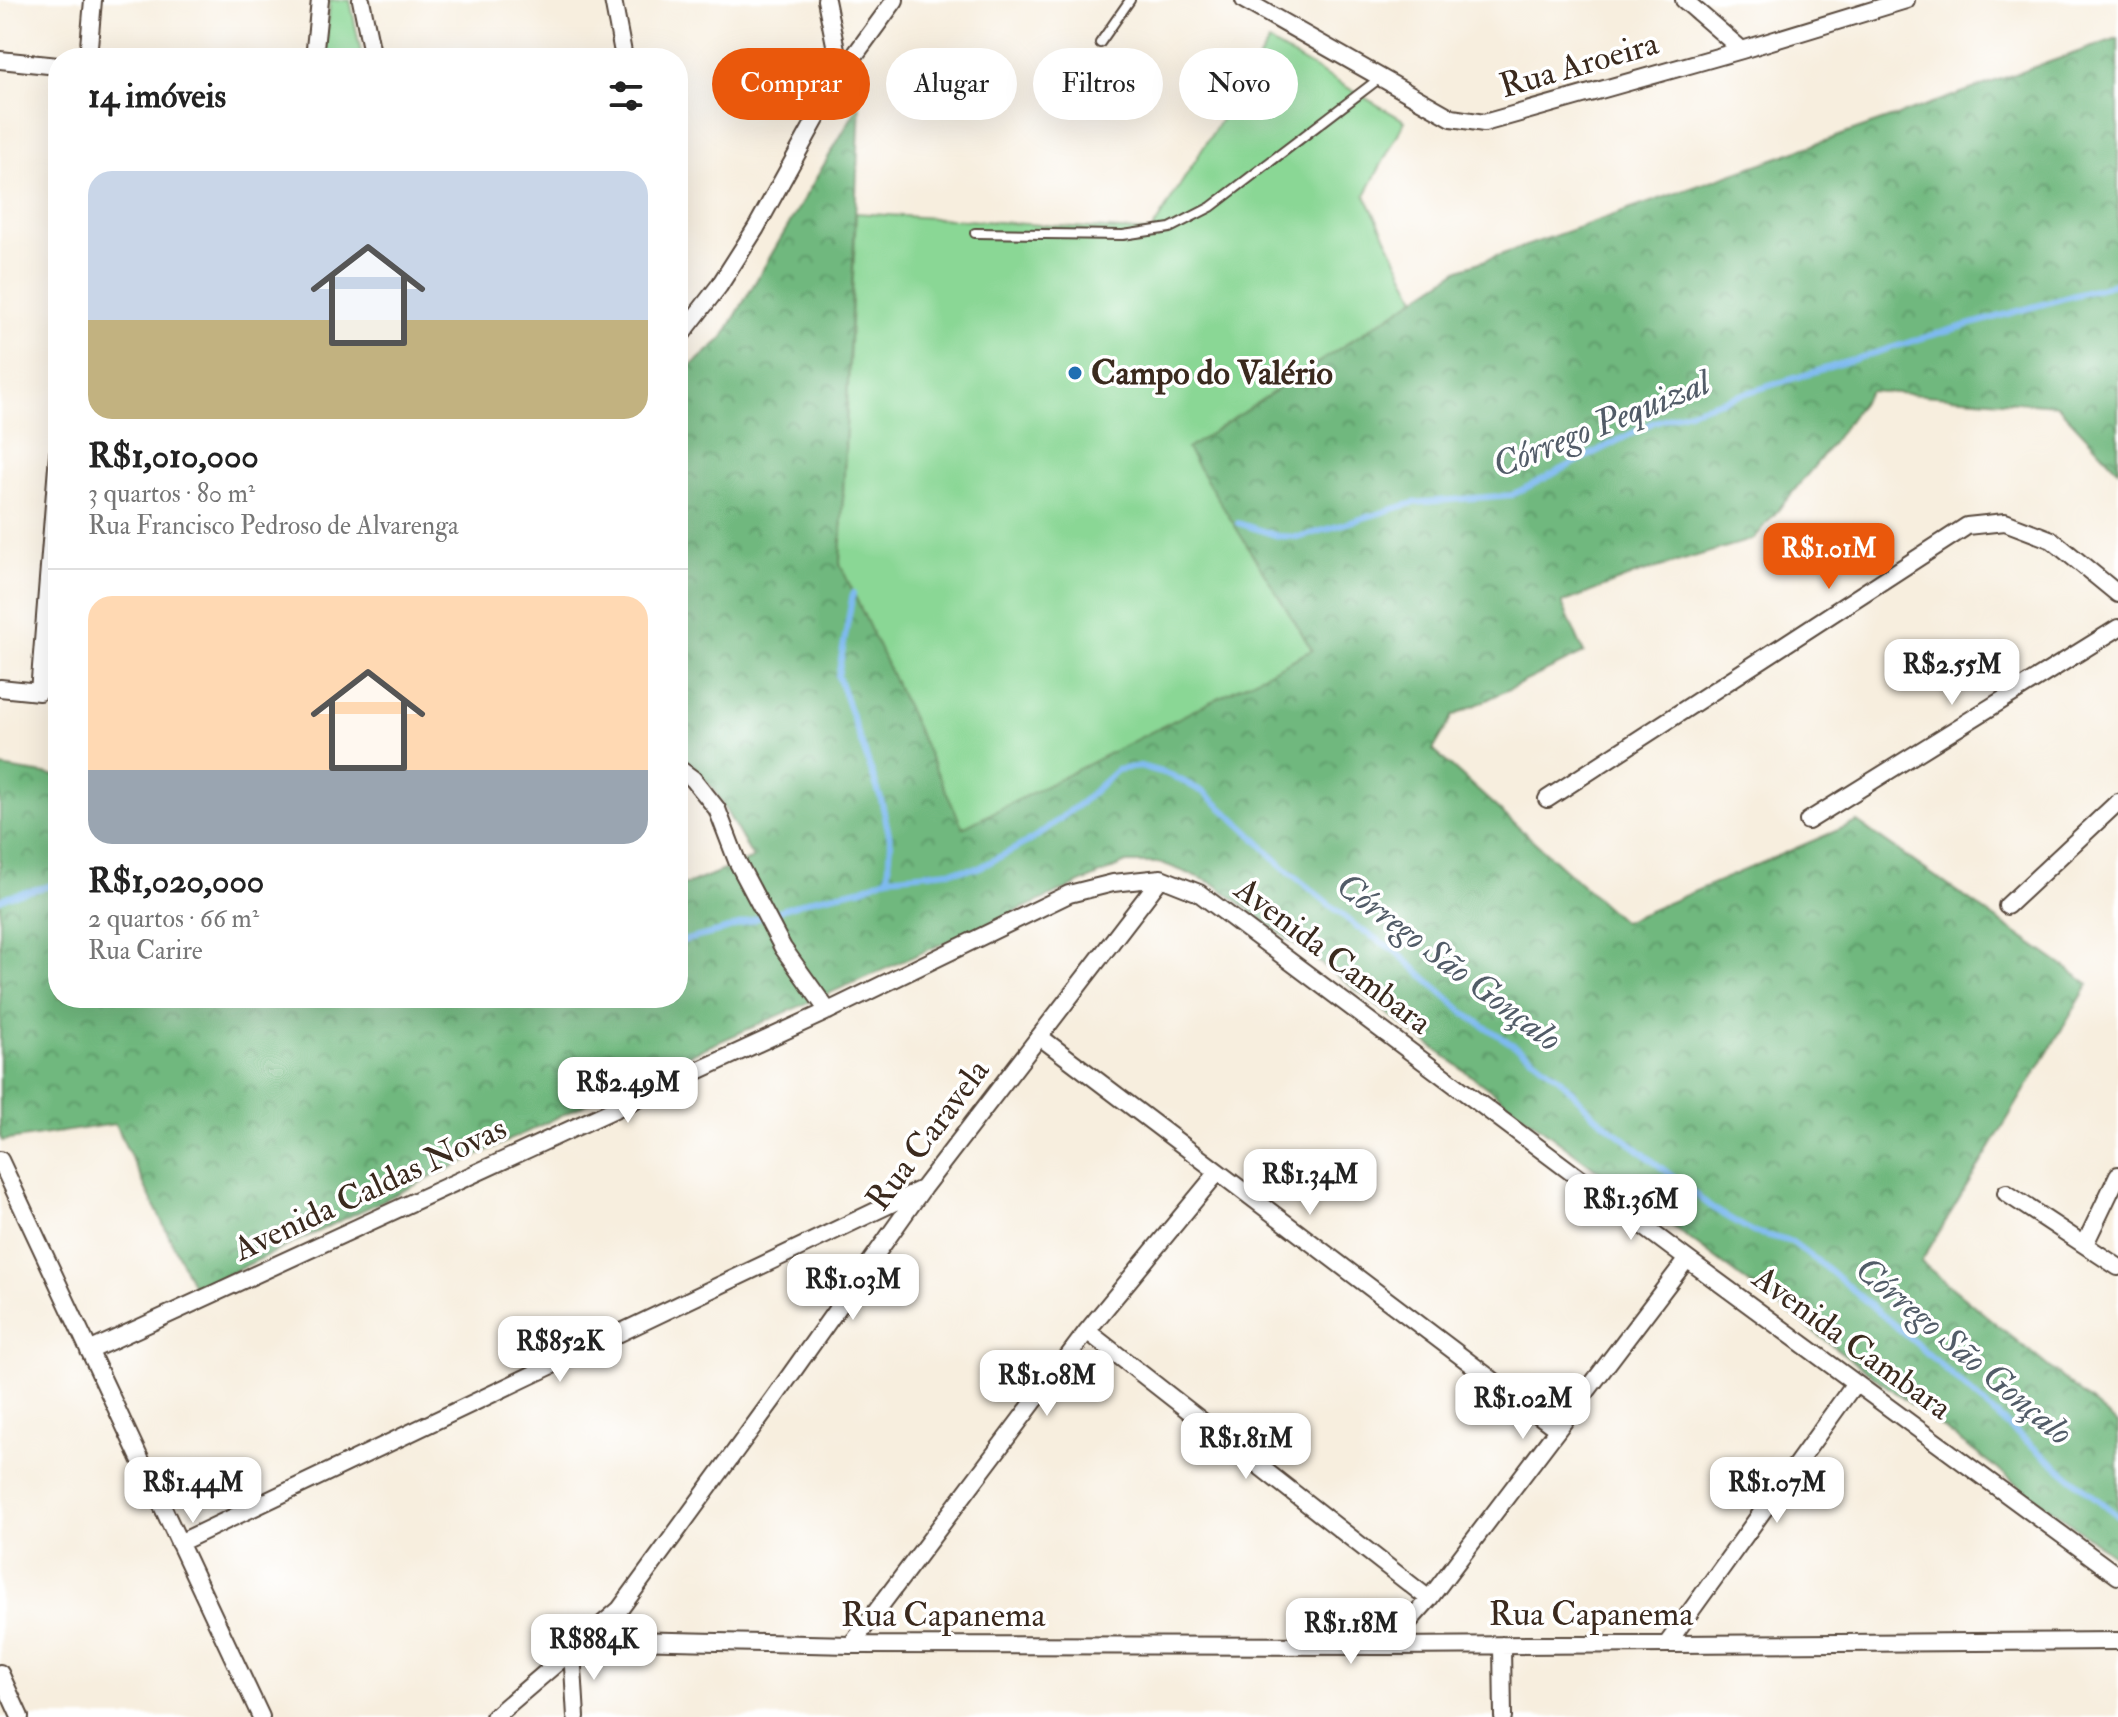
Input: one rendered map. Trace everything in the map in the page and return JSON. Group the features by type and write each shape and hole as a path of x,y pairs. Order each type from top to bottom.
{"street":[{"path":"89,48 93,0"},
{"path":"315,48 320,0"},
{"path":"361,0 371,48"},
{"path":"613,0 622,48"},
{"path":"826,0 836,48"},
{"path":"860,48 895,0"},
{"path":"1244,0 1381,78"},
{"path":"1684,0 1742,50"},
{"name":"Rua Aroeira","path":"1381,78 1452,118 1484,123 1906,0"},
{"path":"0,60 48,65"},
{"path":"688,323 719,286 756,228 816,120"},
{"path":"1547,799 1967,526 2005,522 2052,540 2118,594"},
{"path":"1808,821 2118,628"},
{"path":"0,688 38,692 48,645"},
{"path":"688,775 717,809 737,861 783,948 828,1011"},
{"path":"2007,906 2118,802"},
{"name":"Avenida Caldas Novas","path":"89,1351 828,1011 1069,894 1113,883 1161,878"},
{"name":"Rua Caravela","path":"494,1717 620,1609 923,1188 1161,878"},
{"name":"Avenida Cambara","path":"1161,878 1199,893 1687,1259 2118,1576"},
{"path":"1040,1037 1557,1429"},
{"path":"0,1160 261,1717"},
{"path":"851,1645 1087,1331 1218,1172"},
{"path":"2085,1244 2118,1175"},
{"path":"179,1543 923,1188"},
{"path":"2006,1193 2118,1267"},
{"path":"1387,1646 1429,1599 1687,1259"},
{"path":"1087,1331 1429,1599"},
{"path":"1667,1644 1855,1383"},
{"name":"Rua Capanema","path":"578,1644 1387,1646 2118,1641"},
{"path":"576,1717 578,1644"},
{"path":"1502,1645 1503,1717"},
{"path":"0,1673 20,1717"}],"lane":[{"path":"1100,43 1130,0"},
{"path":"975,233 1123,235 1170,228 1211,207 1381,78"}],"green space":[{"path":"330,0 350,0 360,48 326,48"},
{"path":"2118,38 2118,470 2057,405 1870,391 1821,458 1754,539 1640,573 1562,603 1584,653 1453,716 1433,750 1623,922 1857,822 2089,984 1921,1262 2118,1424 2118,1559 1213,883 1162,863 1126,863 682,1058 195,1290 115,1124 2,1141 0,767 48,774 48,1008 688,1008 688,884 753,858 713,788 688,764 688,368 722,339 850,120 859,120 840,564 1311,650 1186,449 1460,269"},
{"name":"Campo do Valério","path":"1269,42 1279,48 1265,48"},
{"name":"Campo do Valério","path":"1298,59 1405,121 1365,195 1416,298 1187,449 1312,650 963,828 840,564 856,213 1151,232 1221,120 1298,120"}],"waterway":[{"name":"Córrego Pequizal","path":"1238,523 1278,536 1301,537 1413,503 1512,495 1654,422 1929,336 2118,283"},
{"name":"Córrego Pequizal","path":"853,593 838,676 881,799 891,843 888,877"},
{"name":"Córrego São Gonçalo","path":"688,940 813,899 863,888 888,877 979,868 1033,839 1082,802 1117,770 1140,766 1171,775 1205,793 1283,867 1357,927 1394,950 1467,1015 1535,1059 1560,1079 1593,1114 1714,1209 1753,1232 1792,1242 1824,1266 2015,1432 2118,1516"},
{"name":"Córrego São Gonçalo","path":"0,900 48,886"}],"place":[{"name":"Campo do Valério","path":"1075,373"}]}
